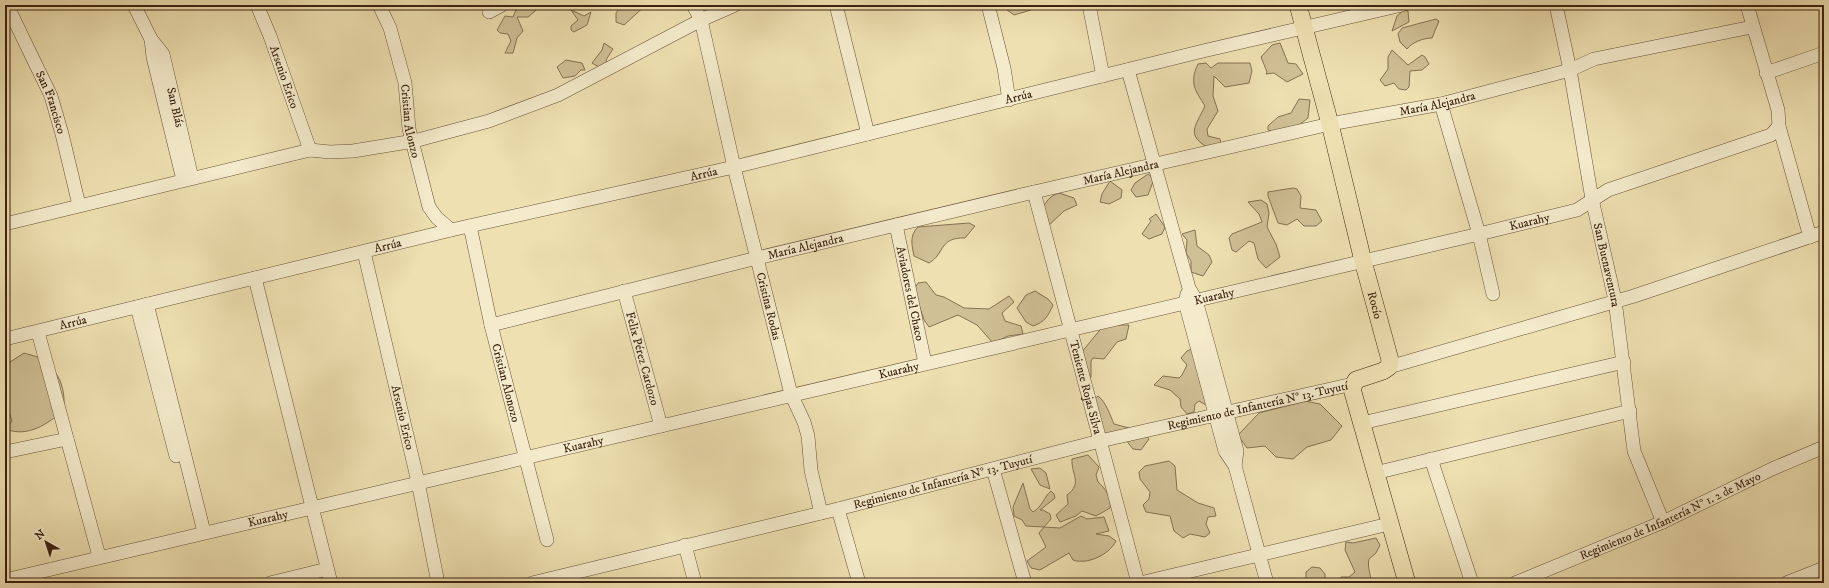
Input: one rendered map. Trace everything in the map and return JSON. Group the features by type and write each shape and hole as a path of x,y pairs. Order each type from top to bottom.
{"main road":[{"name":"Rocío","path":"1298,5 1330,124 1362,261 1390,360 1389,367"},
{"path":"1389,367 1383,371 1356,380 1352,389 1406,583"}],"street":[{"name":"San Francisco","path":"7,5 51,96 79,205"},
{"name":"San Blás","path":"134,5 151,39 153,57 188,179"},
{"name":"Arsenio Erico","path":"257,5 270,36 310,150"},
{"name":"Cristian Alonzo","path":"379,5 390,28 405,83 411,142 429,207 436,218 451,230"},
{"path":"489,12 502,5"},
{"name":"Cristina Rodas","path":"693,5 702,20 734,167 791,394 806,429 811,470 821,513"},
{"path":"5,224 310,150 330,152 353,151 411,142 489,121 558,95 702,20 735,5"},
{"path":"836,5 868,134"},
{"path":"988,5 1004,68 1009,100"},
{"path":"1089,5 1103,76"},
{"name":"Arrúa","path":"5,339 451,230 734,167 1304,26 1402,5"},
{"name":"San Buenaventura","path":"1556,5 1570,70 1592,199 1615,300 1634,451 1663,522"},
{"path":"1747,5 1752,27 1778,110 1779,126 1810,236"},
{"name":"María Alejandra","path":"490,325 757,258 1034,192 1330,124 1441,104 1570,70 1594,59 1752,27"},
{"path":"1766,72 1824,52"},
{"path":"1128,70 1189,288 1214,415 1225,452 1235,466 1267,583"},
{"path":"1441,104 1479,234 1493,294"},
{"name":"Kuarahy","path":"5,580 99,556 661,426 791,394 1577,210 1608,190 1771,135 1779,126"},
{"name":"Teniente Rojas Silva","path":"1034,192 1139,583"},
{"name":"Aviadores del Chaco","path":"896,225 925,363"},
{"name":"Cristian Alonozo","path":"470,226 490,325 524,458 547,540"},
{"path":"1389,367 1713,270 1824,232"},
{"name":"Arsenio Erico","path":"364,252 418,482 438,583"},
{"path":"255,278 331,583"},
{"name":"Felix Pérez Cardozo","path":"624,291 661,426"},
{"path":"1191,301 1227,412 1237,450 1235,466"},
{"path":"142,306 200,533"},
{"path":"38,332 99,556"},
{"path":"1362,423 1624,362"},
{"name":"Regimiento de Infantería N° 13. Tuyutí","path":"532,583 685,545 838,510 1100,441 1353,384"},
{"path":"1376,473 1630,411"},
{"path":"5,452 67,439"},
{"name":"Regimiento de Infantería N° 1. 2 de Mayo","path":"1515,583 1663,522 1772,469 1824,447"},
{"path":"1431,459 1472,583"},
{"path":"993,470 1025,583"},
{"path":"838,510 859,583"},
{"path":"1139,583 1389,524"},
{"path":"685,545 695,583"},
{"path":"1786,583 1824,568"},
{"path":"270,583 327,569"}],"shaded area":[{"path":"518,5 542,5 528,17 517,17 523,31 517,38 513,53 505,53 511,41 508,34 500,33 497,30 505,16 513,17"},
{"path":"622,5 646,5 624,25 616,22 616,13"},
{"path":"1007,5 1036,5 1031,10 1014,15 1007,10"},
{"path":"571,10 584,16 591,12 587,25 574,32 571,30 571,26 578,20"},
{"path":"1404,10 1408,11 1409,22 1392,31 1397,16"},
{"path":"1436,19 1439,21 1432,38 1418,41 1407,49 1400,42 1398,34 1402,28"},
{"path":"604,43 613,49 606,60 607,64 599,67 592,63 602,50"},
{"path":"1280,43 1288,63 1296,64 1303,74 1287,82 1274,73 1266,74 1267,72 1261,57 1272,45"},
{"path":"1392,50 1408,65 1422,55 1429,64 1422,70 1410,71 1409,87 1406,90 1399,89 1394,83 1385,86 1380,80 1388,69 1388,57"},
{"path":"566,60 582,63 585,70 581,70 575,76 563,78 557,67"},
{"path":"1206,63 1211,68 1218,63 1250,63 1252,71 1249,83 1225,87 1214,76 1213,96 1218,111 1207,129 1208,136 1220,139 1221,143 1210,149 1197,139 1194,130 1205,106 1194,86 1194,76 1198,64"},
{"path":"1299,99 1310,100 1308,118 1294,128 1285,132 1274,132 1268,130 1268,126 1278,117 1291,113"},
{"path":"1148,174 1154,179 1148,195 1136,197 1131,190 1135,183"},
{"path":"1110,181 1122,190 1121,198 1109,204 1100,202 1102,194"},
{"path":"1293,188 1297,189 1301,196 1300,208 1316,210 1322,221 1316,226 1304,226 1297,219 1287,225 1278,223 1268,196 1268,192"},
{"path":"1059,193 1074,198 1077,205 1064,211 1046,228 1039,215 1049,199"},
{"path":"1261,200 1267,204 1269,213 1267,227 1276,244 1280,257 1266,268 1258,259 1254,243 1249,241 1236,252 1232,250 1229,238 1232,234 1262,222 1259,214 1248,202"},
{"path":"1156,214 1165,227 1162,234 1149,239 1142,234 1151,221 1149,219"},
{"path":"969,223 975,226 965,238 957,238 946,243 938,255 929,263 914,256 912,237 918,227"},
{"path":"1195,230 1197,246 1209,255 1212,262 1203,276 1191,272 1191,261 1186,253 1187,240 1182,234"},
{"path":"926,282 936,295 944,297 964,308 989,309 1009,296 1014,302 1002,313 1005,321 1021,326 1023,334 1008,336 993,343 977,325 958,315 929,327 924,320 914,290 918,283"},
{"path":"1035,291 1048,299 1053,305 1046,318 1033,326 1026,322 1017,308 1026,295"},
{"path":"1104,325 1129,325 1126,339 1117,342 1104,359 1093,358 1091,361 1091,377 1083,377 1081,353"},
{"path":"1194,348 1206,405 1199,401 1195,404 1194,412 1187,414 1181,407 1180,399 1170,390 1154,385 1163,376 1179,378 1187,365 1181,358 1187,351"},
{"path":"24,353 40,359 54,370 58,376 64,395 64,410 44,425 22,432 6,429 12,421 9,412 5,411 5,374 10,362"},
{"path":"1098,396 1106,405 1114,424 1144,432 1149,439 1141,450 1133,449 1125,439 1104,439 1091,402"},
{"path":"1305,401 1320,404 1342,426 1331,440 1307,447 1293,459 1276,457 1265,446 1247,448 1238,435 1259,413"},
{"path":"1088,455 1099,467 1096,475 1098,482 1109,497 1110,508 1096,516 1082,511 1076,516 1060,522 1056,515 1068,504 1067,495 1072,491 1075,483 1072,459"},
{"path":"1169,461 1175,466 1177,490 1198,503 1214,508 1216,516 1208,517 1206,524 1210,533 1205,537 1190,534 1183,538 1174,531 1170,516 1146,512 1143,505 1149,499 1150,492 1140,479 1139,472 1145,466"},
{"path":"1040,468 1046,473 1050,489 1040,485 1031,469"},
{"path":"1023,483 1030,509 1033,512 1039,507 1051,491 1054,494 1055,498 1040,510 1050,514 1051,519 1044,527 1026,526 1022,520 1014,516 1013,507"},
{"path":"1081,516 1087,519 1104,517 1109,531 1096,534 1109,536 1116,541 1108,551 1091,560 1073,560 1069,553 1040,570 1031,568 1027,561 1046,547 1039,533 1044,527 1060,528"},
{"path":"1376,538 1380,545 1376,553 1369,559 1371,583 1339,583 1341,577 1349,577 1355,572 1345,550 1346,542 1353,543"},
{"path":"1312,567 1320,568 1325,574 1325,583 1306,583 1306,572"}]}
